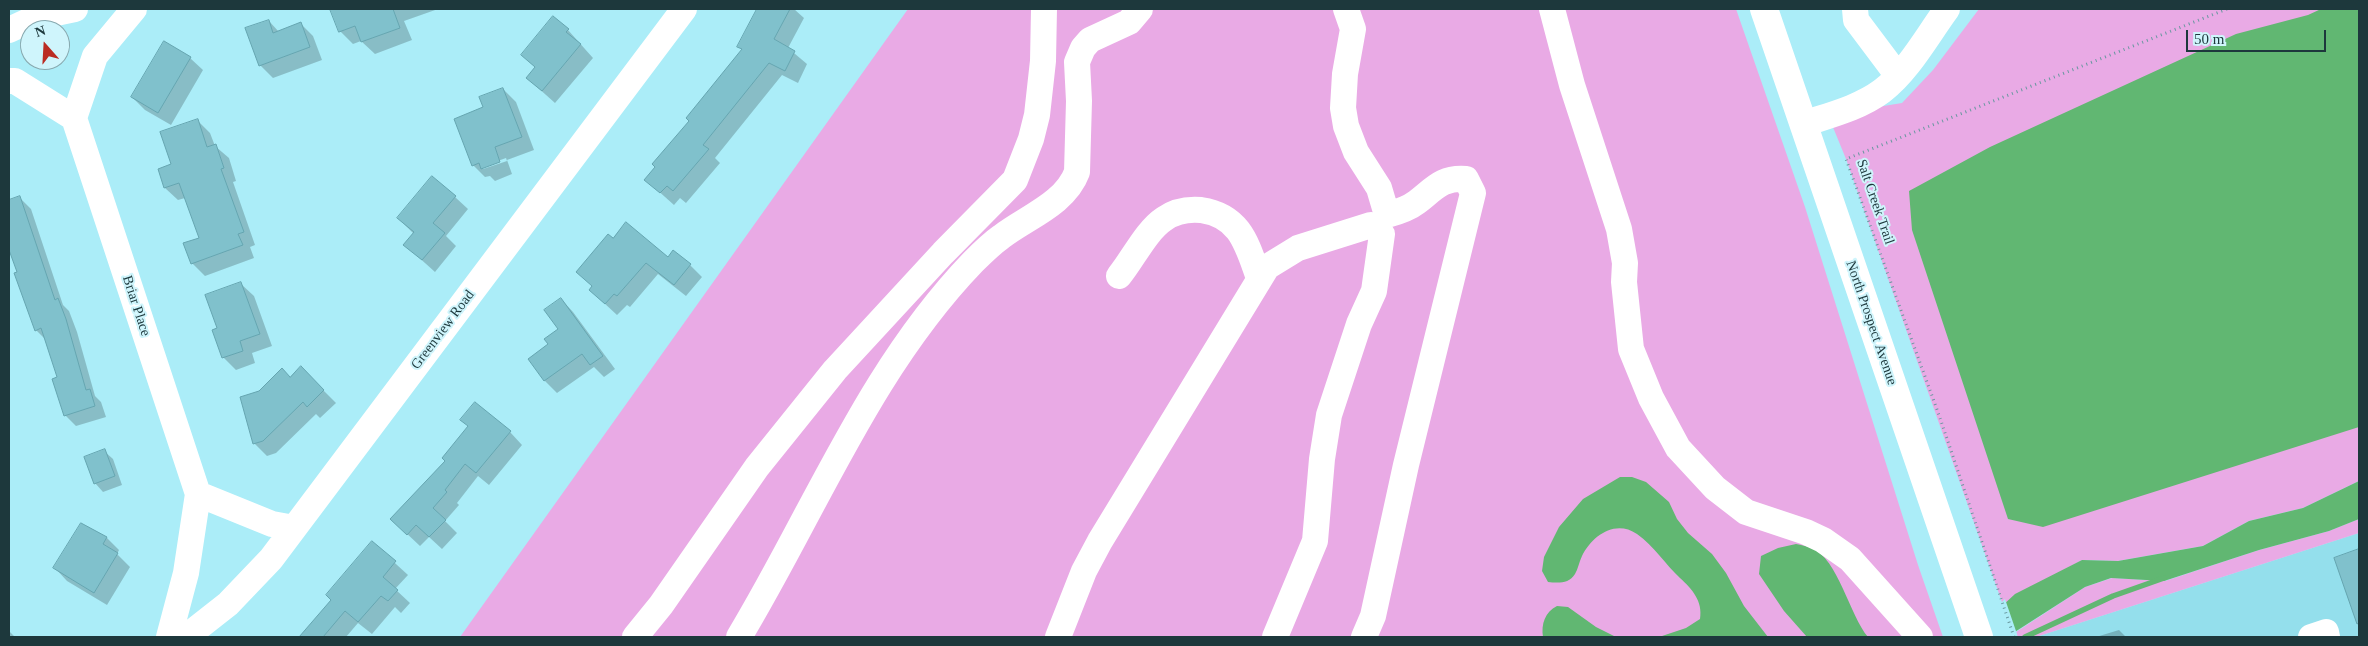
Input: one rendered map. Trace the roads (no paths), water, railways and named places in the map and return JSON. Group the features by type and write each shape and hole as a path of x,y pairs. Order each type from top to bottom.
{"main road":[{"name":"North Prospect Avenue","path":"1764,9 1979,637"}],"street":[{"path":"9,30 36,17 76,9"},
{"path":"9,81 14,82 74,118 96,56 134,9"},
{"name":"Greenview Road","path":"186,637 228,604 271,559 684,9"},
{"path":"1010,230 1016,180 1031,139 1037,115 1043,61 1044,9"},
{"path":"739,637 784,559 837,455 871,398 925,319 952,285 985,250 1010,230 1064,194 1074,180 1077,172 1077,62 1083,48 1090,40 1129,22 1140,9"},
{"path":"1275,637 1315,540 1322,459 1329,415 1359,324 1374,291 1382,243 1383,222 1379,188 1356,152 1346,126 1344,108 1345,74 1353,29 1346,9"},
{"path":"1552,9 1572,85 1619,229 1625,263 1624,282 1631,349 1651,398 1678,448 1716,488 1746,512 1806,532 1823,540 1850,559 1920,637"},
{"path":"1855,9 1856,20 1898,76"},
{"path":"1803,124 1865,101 1882,91 1898,76 1947,9"},
{"name":"Briar Place","path":"74,118 198,494 186,573 169,637"},
{"path":"1058,637 1095,549 1267,267 1298,248 1360,227 1383,222 1416,203 1433,186 1458,178 1466,179 1473,193 1406,465 1375,609 1364,637"},
{"path":"636,637 661,605 757,467 824,383 930,266 1016,180"},
{"path":"1120,276 1163,219 1182,211 1196,210 1221,214 1230,220 1247,245 1259,278"},
{"path":"198,494 272,524 294,528"},
{"path":"2312,637 2326,632 2327,637"}],"waterway":[{"path":"2025,637 2113,596 2164,578"}]}
